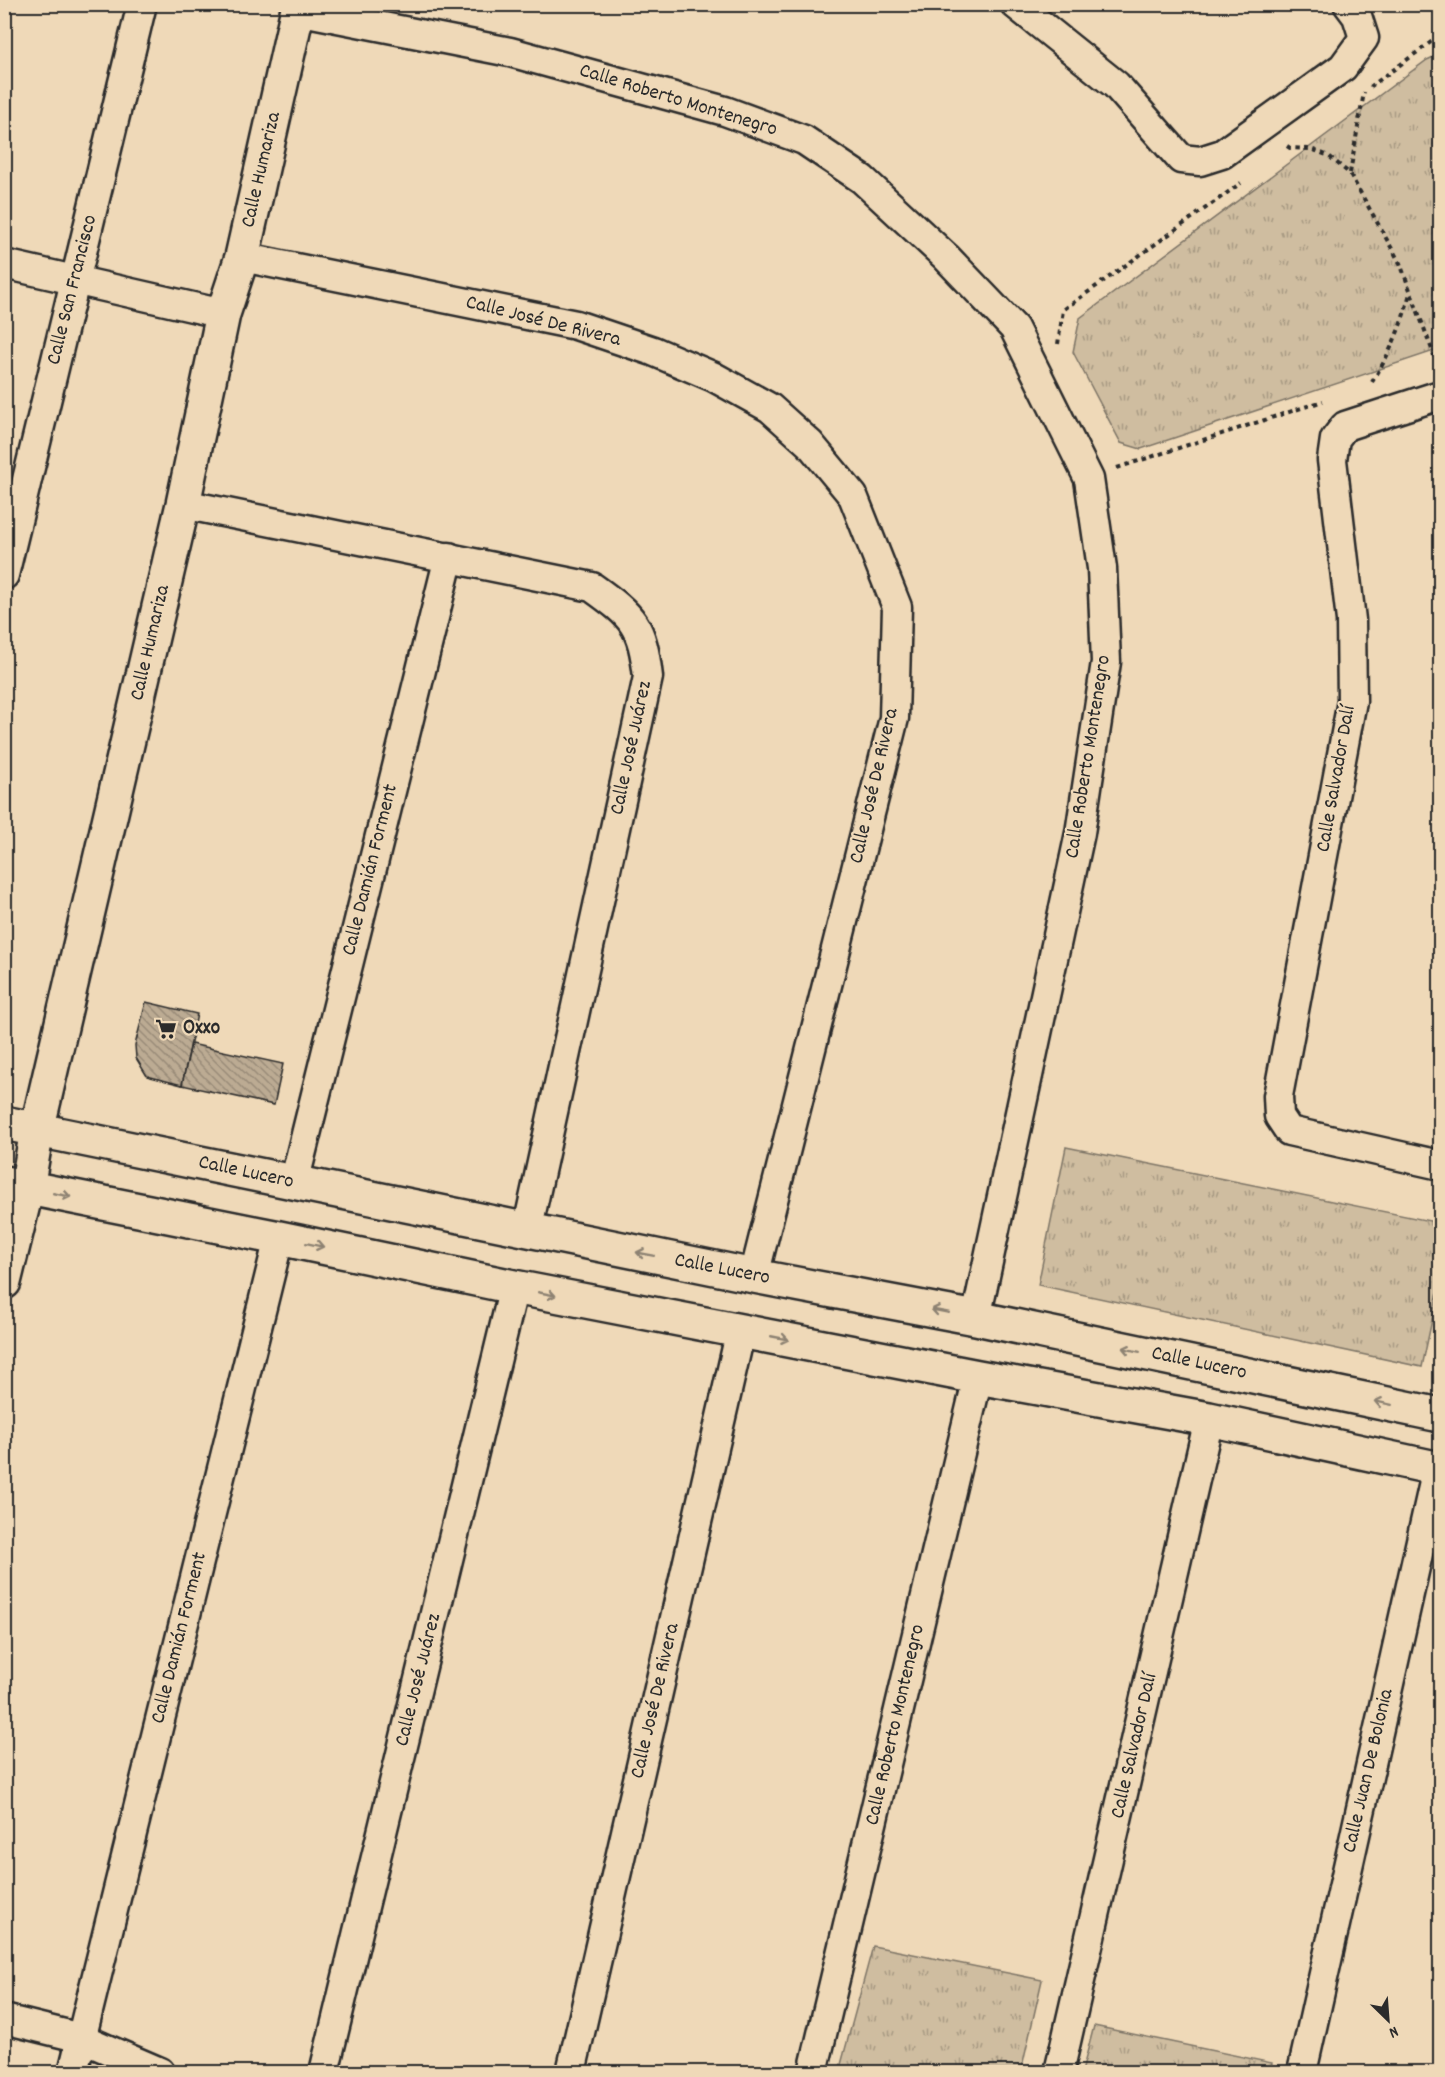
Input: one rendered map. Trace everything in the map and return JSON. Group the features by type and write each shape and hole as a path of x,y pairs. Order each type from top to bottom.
{"street":[{"name":"Calle San Francisco","path":"4,575 142,4"},
{"path":"1015,4 1116,86 1181,159 1200,161 1222,154 1344,67 1364,38 1357,16 1348,4"},
{"name":"Calle Humariza","path":"4,1281 16,1186 37,1131 183,504 223,314 242,257 298,7"},
{"name":"Calle Roberto Montenegro","path":"298,7 510,52 725,111 804,140 862,179 946,257 1014,328 1089,479 1102,568 1106,662 1080,833 976,1318"},
{"name":"Calle José De Rivera","path":"242,257 576,326 653,351 714,377 770,408 810,444 852,496 897,607 894,718 754,1276"},
{"path":"4,264 223,314"},
{"name":"Calle Salvador Dalí","path":"1440,395 1345,426 1335,439 1332,460 1351,620 1352,701 1278,1096 1279,1116 1289,1131 1440,1165"},
{"name":"Calle José Juárez","path":"183,504 592,587 617,605 636,625 645,648 648,677 527,1231"},
{"name":"Calle Damián Forment","path":"294,1183 449,557"},
{"name":"Calle Lucero","path":"4,1124 527,1231 976,1318 1440,1415"},
{"path":"16,1186 514,1287 978,1377 1209,1419 1439,1469"},
{"name":"Calle Damián Forment","path":"73,2073 279,1238"},
{"name":"Calle José Juárez","path":"324,2073 514,1287"},
{"name":"Calle José De Rivera","path":"571,2073 741,1330"},
{"name":"Calle Roberto Montenegro","path":"813,2073 978,1377"},
{"name":"Calle Salvador Dalí","path":"1059,2073 1209,1419"},
{"name":"Calle Juan De Bolonia","path":"1302,2073 1439,1469"},
{"path":"4,2019 81,2038 160,2073"}],"path":[{"path":"1350,174 1364,92 1364,38"},
{"path":"1355,99 1431,42 1440,38"},
{"path":"1260,127 1290,148 1311,149 1329,156 1350,174 1400,263 1439,361 1440,372"},
{"path":"1280,155 1299,141"},
{"path":"1057,349 1063,310 1242,182"},
{"path":"1381,381 1370,385 1387,359 1404,318 1411,292"},
{"path":"1426,365 1439,361"},
{"path":"1114,458 1119,468 1326,400"}],"green space":[{"path":"1440,54 1440,349 1141,449 1121,443 1073,352 1080,318 1427,60"},
{"path":"1066,1147 1440,1223 1440,1282 1422,1367 1038,1285"},
{"path":"873,1946 1042,1980 1021,2072 839,2072"},
{"path":"1094,2026 1272,2063 1270,2072 1082,2072"}],"building":[{"name":"Oxxo","path":"146,1002 197,1014 182,1085 147,1076 136,1058 135,1045"},
{"path":"191,1044 283,1064 274,1105 182,1085"}],"place":[{"name":"Oxxo","path":"166,1029"}]}
